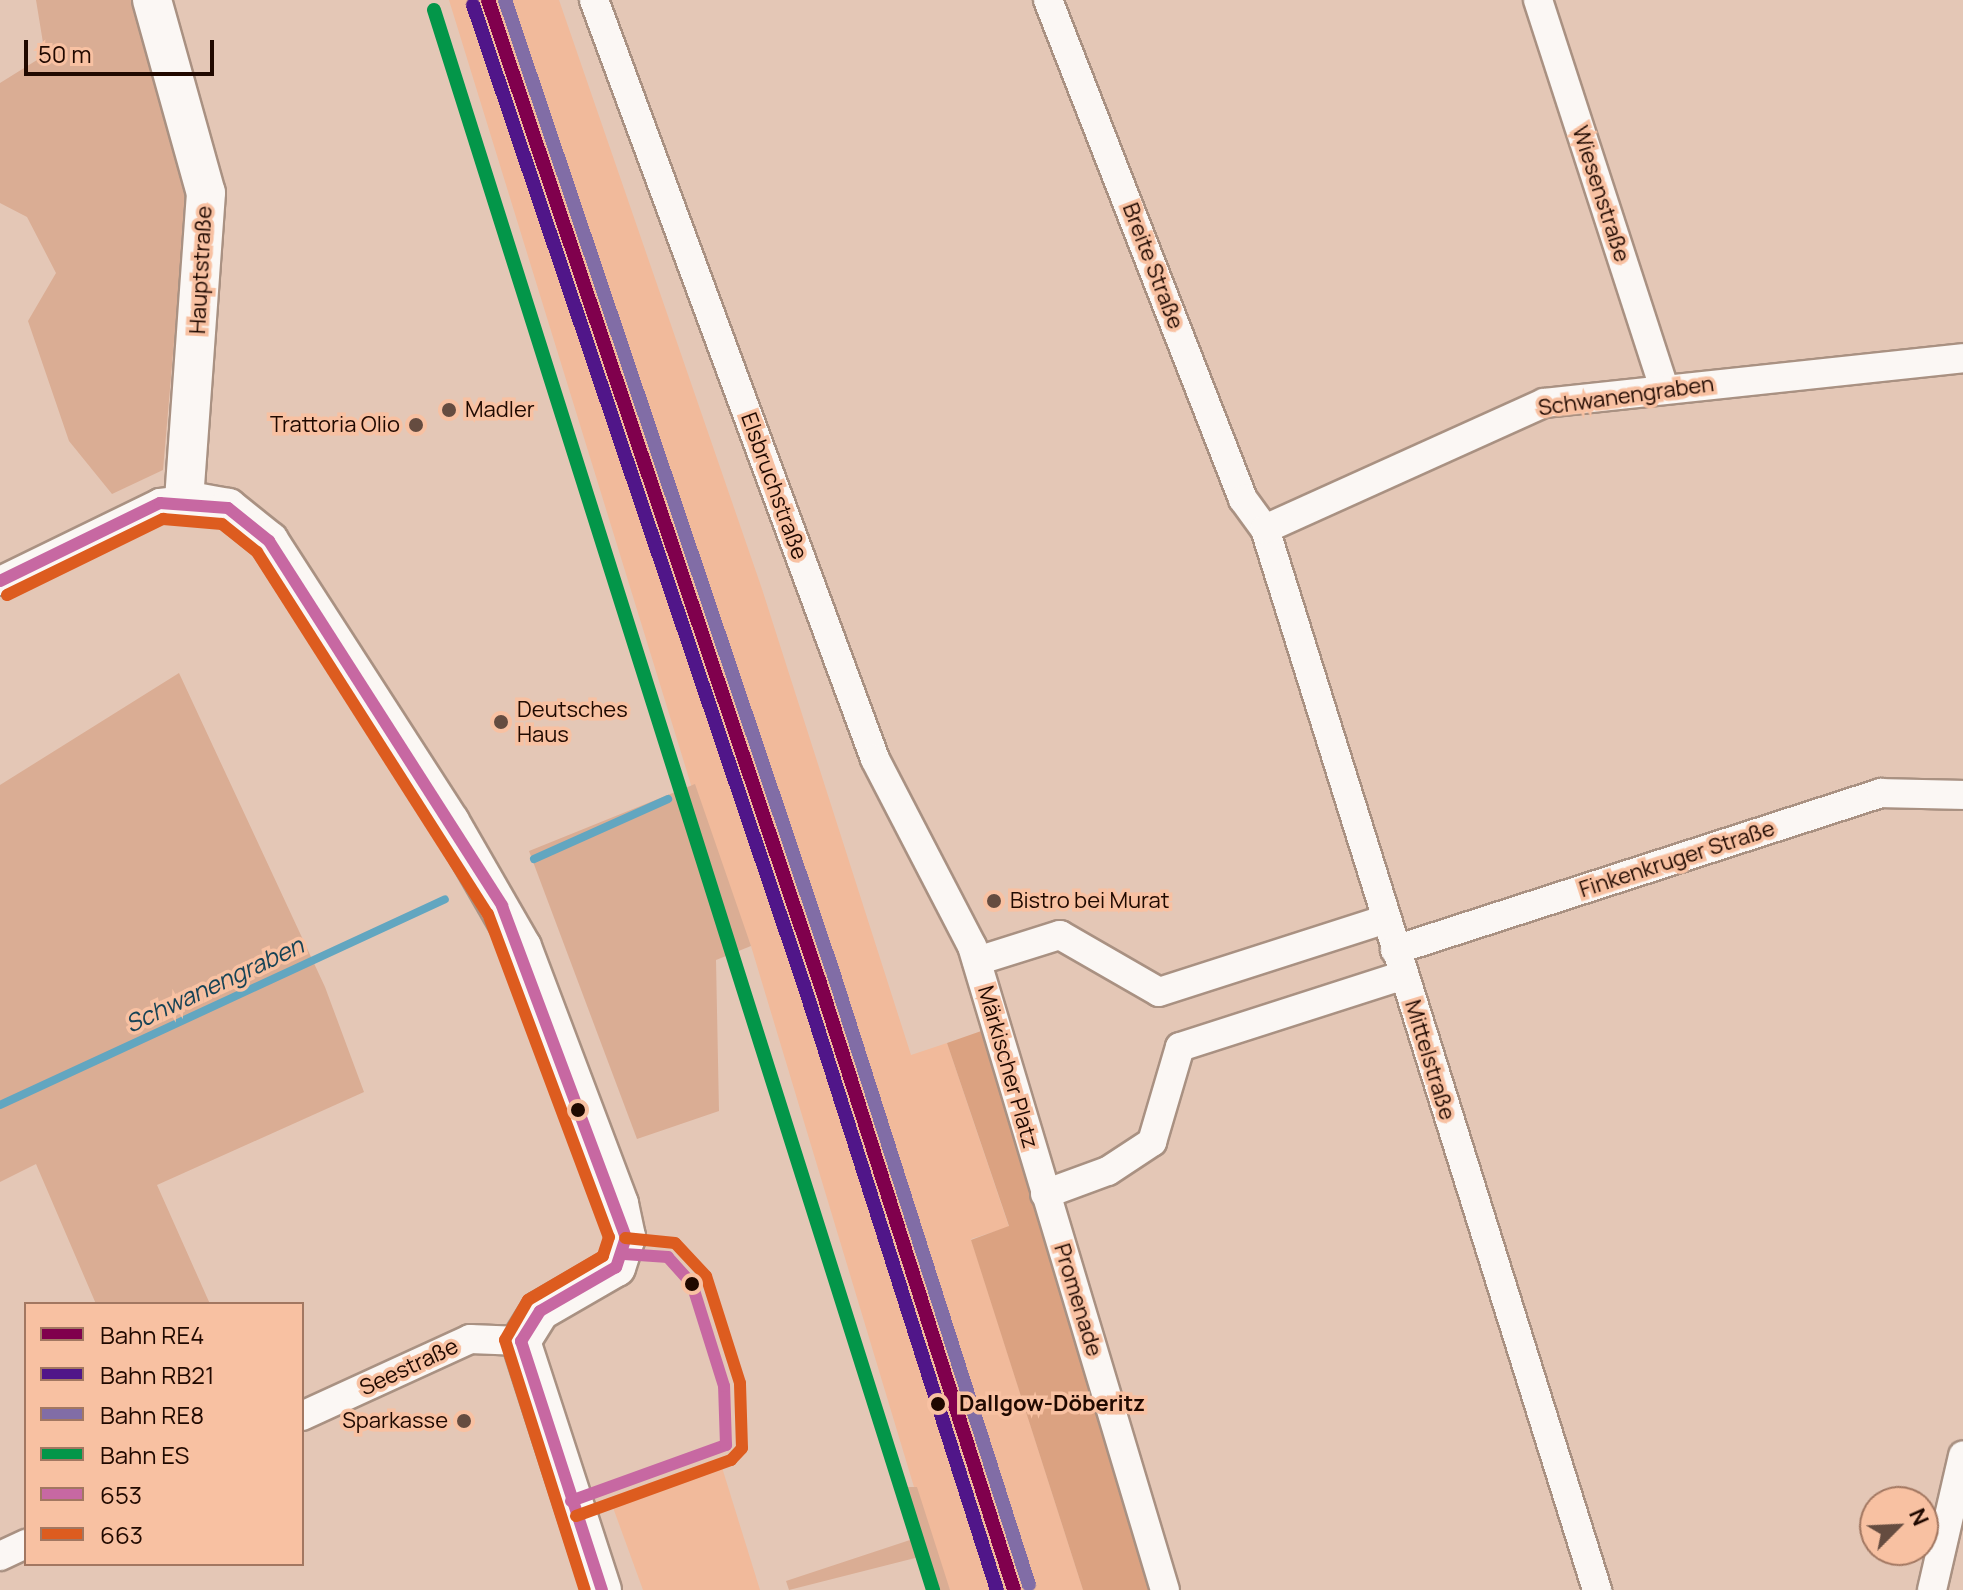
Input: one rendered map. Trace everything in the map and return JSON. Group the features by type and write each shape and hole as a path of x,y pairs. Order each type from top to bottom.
{"street":[{"name":"Hauptstraße","path":"152,0 206,193 184,500"},
{"name":"Elsbruchstraße","path":"594,0 875,759 953,898 977,961"},
{"name":"Breite Straße","path":"1048,0 1243,499 1265,529"},
{"name":"Wiesenstraße","path":"1538,0 1664,387"},
{"name":"Schwanengraben","path":"1265,529 1544,403 1664,387 1963,358"},
{"path":"0,581 160,503 184,500 228,508 269,541 502,906 540,992 626,1237 616,1267 540,1311 521,1341 602,1590"},
{"name":"Mittelstraße","path":"1265,529 1597,1590"},
{"name":"Finkenkruger Straße","path":"1045,1194 1130,1158 1152,1142 1162,1123 1180,1047 1400,962 1881,793 1963,795"},
{"name":"Märkischer Platz","path":"1045,1194 977,961 1039,936 1085,944 1159,992 1386,919"},
{"name":"Promenade","path":"1045,1194 1165,1590"},
{"name":"Seestraße","path":"304,1415 470,1339 521,1341"},
{"path":"1932,1590 1963,1456"},
{"path":"0,1556 24,1545"}],"shaded area":[{"path":"36,0 134,0 187,191 163,470 112,494 69,441 28,321 56,273 27,217 0,203 0,83 45,55"},
{"path":"449,0 559,0 762,589 911,1055 947,1043 1009,1227 971,1239 1083,1590 950,1590 933,1550 751,946 700,814"},
{"path":"179,673 325,987 364,1092 157,1185 209,1302 95,1302 36,1164 0,1182 0,785"},
{"path":"695,784 751,946 716,960 719,1111 637,1139 529,851"},
{"path":"987,1029 1154,1590 1083,1590 971,1240 1009,1226 947,1043"},
{"path":"720,1461 760,1590 643,1590 611,1502"},
{"path":"899,1487 917,1487 950,1590 933,1590 923,1556 789,1590 786,1581 910,1540"}],"waterway":[{"name":"Schwanengraben","path":"534,859 668,799"},
{"name":"Schwanengraben","path":"0,1105 445,899"}],"rail line":[{"name":"RE4","path":"488,0 819,980 1014,1590"},
{"name":"RE8","path":"505,0 834,975 1029,1585"},
{"name":"RB21","path":"473,5 804,985 997,1590"},
{"name":"ES","path":"434,10 933,1590"}],"transit line":[{"name":"653","path":"0,581 160,503 228,508 269,541 502,906 626,1237 616,1267 540,1311 521,1341 602,1590"},
{"name":"663","path":"7,595 163,519 222,524 257,552 488,914 609,1237 603,1256 528,1300 505,1340 585,1590"},
{"name":"663","path":"576,1516 731,1460 742,1448 740,1383 706,1276 675,1243 625,1238"},
{"name":"653","path":"571,1501 726,1445 724,1386 692,1284 668,1257 624,1254"}],"place":[{"name":"Madler","path":"449,410"},
{"name":"Trattoria Olio","path":"416,425"},
{"name":"Deutsches Haus","path":"501,722"},
{"name":"Bistro bei Murat","path":"994,901"},
{"name":"Dallgow-Döberitz","path":"938,1404"},
{"name":"Sparkasse","path":"464,1421"}]}
